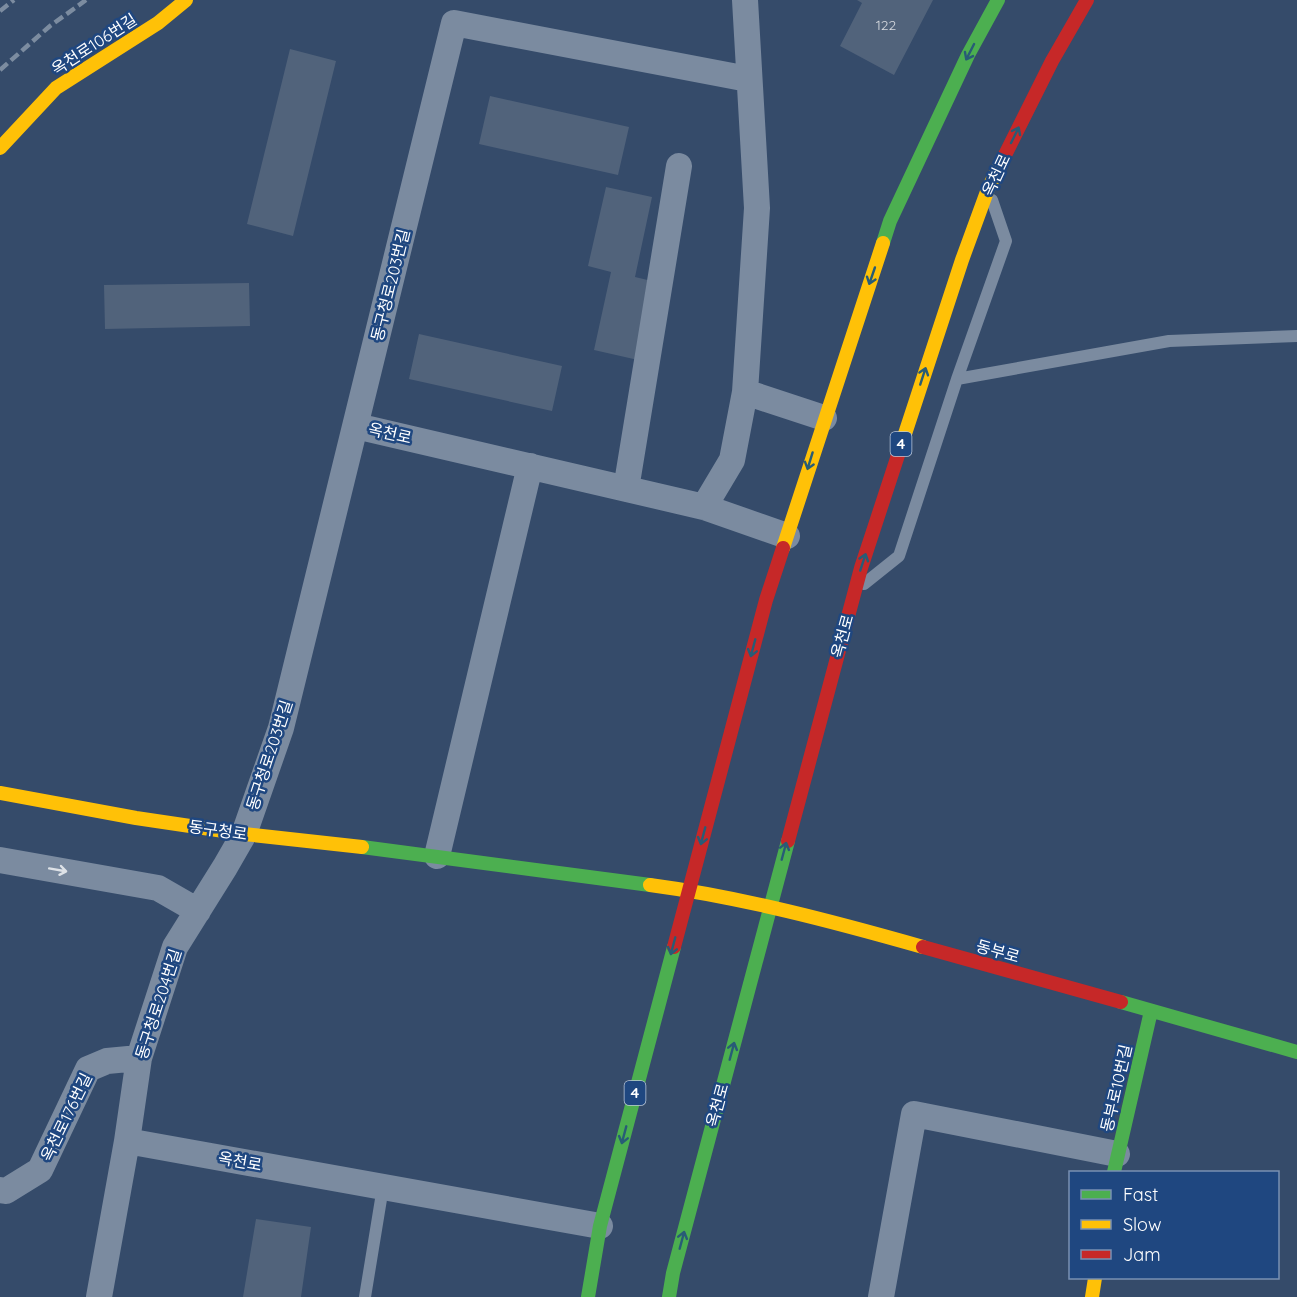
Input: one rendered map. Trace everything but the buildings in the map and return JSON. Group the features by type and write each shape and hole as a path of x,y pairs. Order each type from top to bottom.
{"main road":[{"name":"옥천로106번길","path":"0,148 56,88 158,23 186,0"},
{"name":"4","path":"588,1297 600,1226 766,600 890,221 968,55 998,0"},
{"name":"옥천로","path":"669,1297 673,1273 855,590 962,260 988,189 1052,61 1087,0"},
{"name":"동구청로","path":"0,793 136,818 244,834 437,856 688,890"},
{"name":"동부로","path":"688,890 861,929 1297,1052"},
{"name":"동부로10번길","path":"1115,1164 1151,1011"},
{"path":"1092,1297 1095,1279"}],"street":[{"path":"704,507 732,460 745,392 757,208 745,0"},
{"name":"동구청로203번길","path":"244,834 281,728 454,23 748,79"},
{"path":"626,489 679,166"},
{"path":"745,392 824,418"},
{"name":"옥천로","path":"356,426 704,507 787,536"},
{"path":"437,856 530,466"},
{"name":"동구청로204번길","path":"99,1297 127,1141 139,1058 175,947 244,834"},
{"path":"0,860 158,888 198,911"},
{"name":"옥천로176번길","path":"0,1190 6,1191 40,1170 88,1069 107,1061 139,1058"},
{"path":"881,1297 914,1114 1115,1164"},
{"name":"옥천로","path":"127,1141 600,1226"}],"lane":[{"path":"855,590 899,556 957,379 1006,241 988,189"},
{"path":"957,379 1169,341 1297,336"},
{"path":"365,1297 383,1187"}],"railway":[{"path":"0,11 14,0"},
{"path":"0,70 50,26 86,0"}],"traffic: fast":[{"path":"883,243 890,221 968,55 998,0"},
{"path":"669,1297 673,1273 788,841"},
{"path":"362,847 650,885"},
{"path":"588,1297 600,1226 674,947"},
{"path":"1121,1002 1297,1052"},
{"path":"1114,1171 1151,1011"}],"traffic: slow":[{"path":"0,148 56,88 158,23 186,0"},
{"path":"901,446 962,260 988,189 1004,157"},
{"path":"783,548 883,243"},
{"path":"0,793 136,818 244,834 362,847"},
{"path":"650,885 753,903 923,947"},
{"path":"1092,1297 1095,1279"}],"traffic: jam":[{"path":"1004,157 1052,61 1087,0"},
{"path":"788,841 861,568 901,446"},
{"path":"674,947 766,600 783,548"},
{"path":"923,947 1121,1002"}]}
